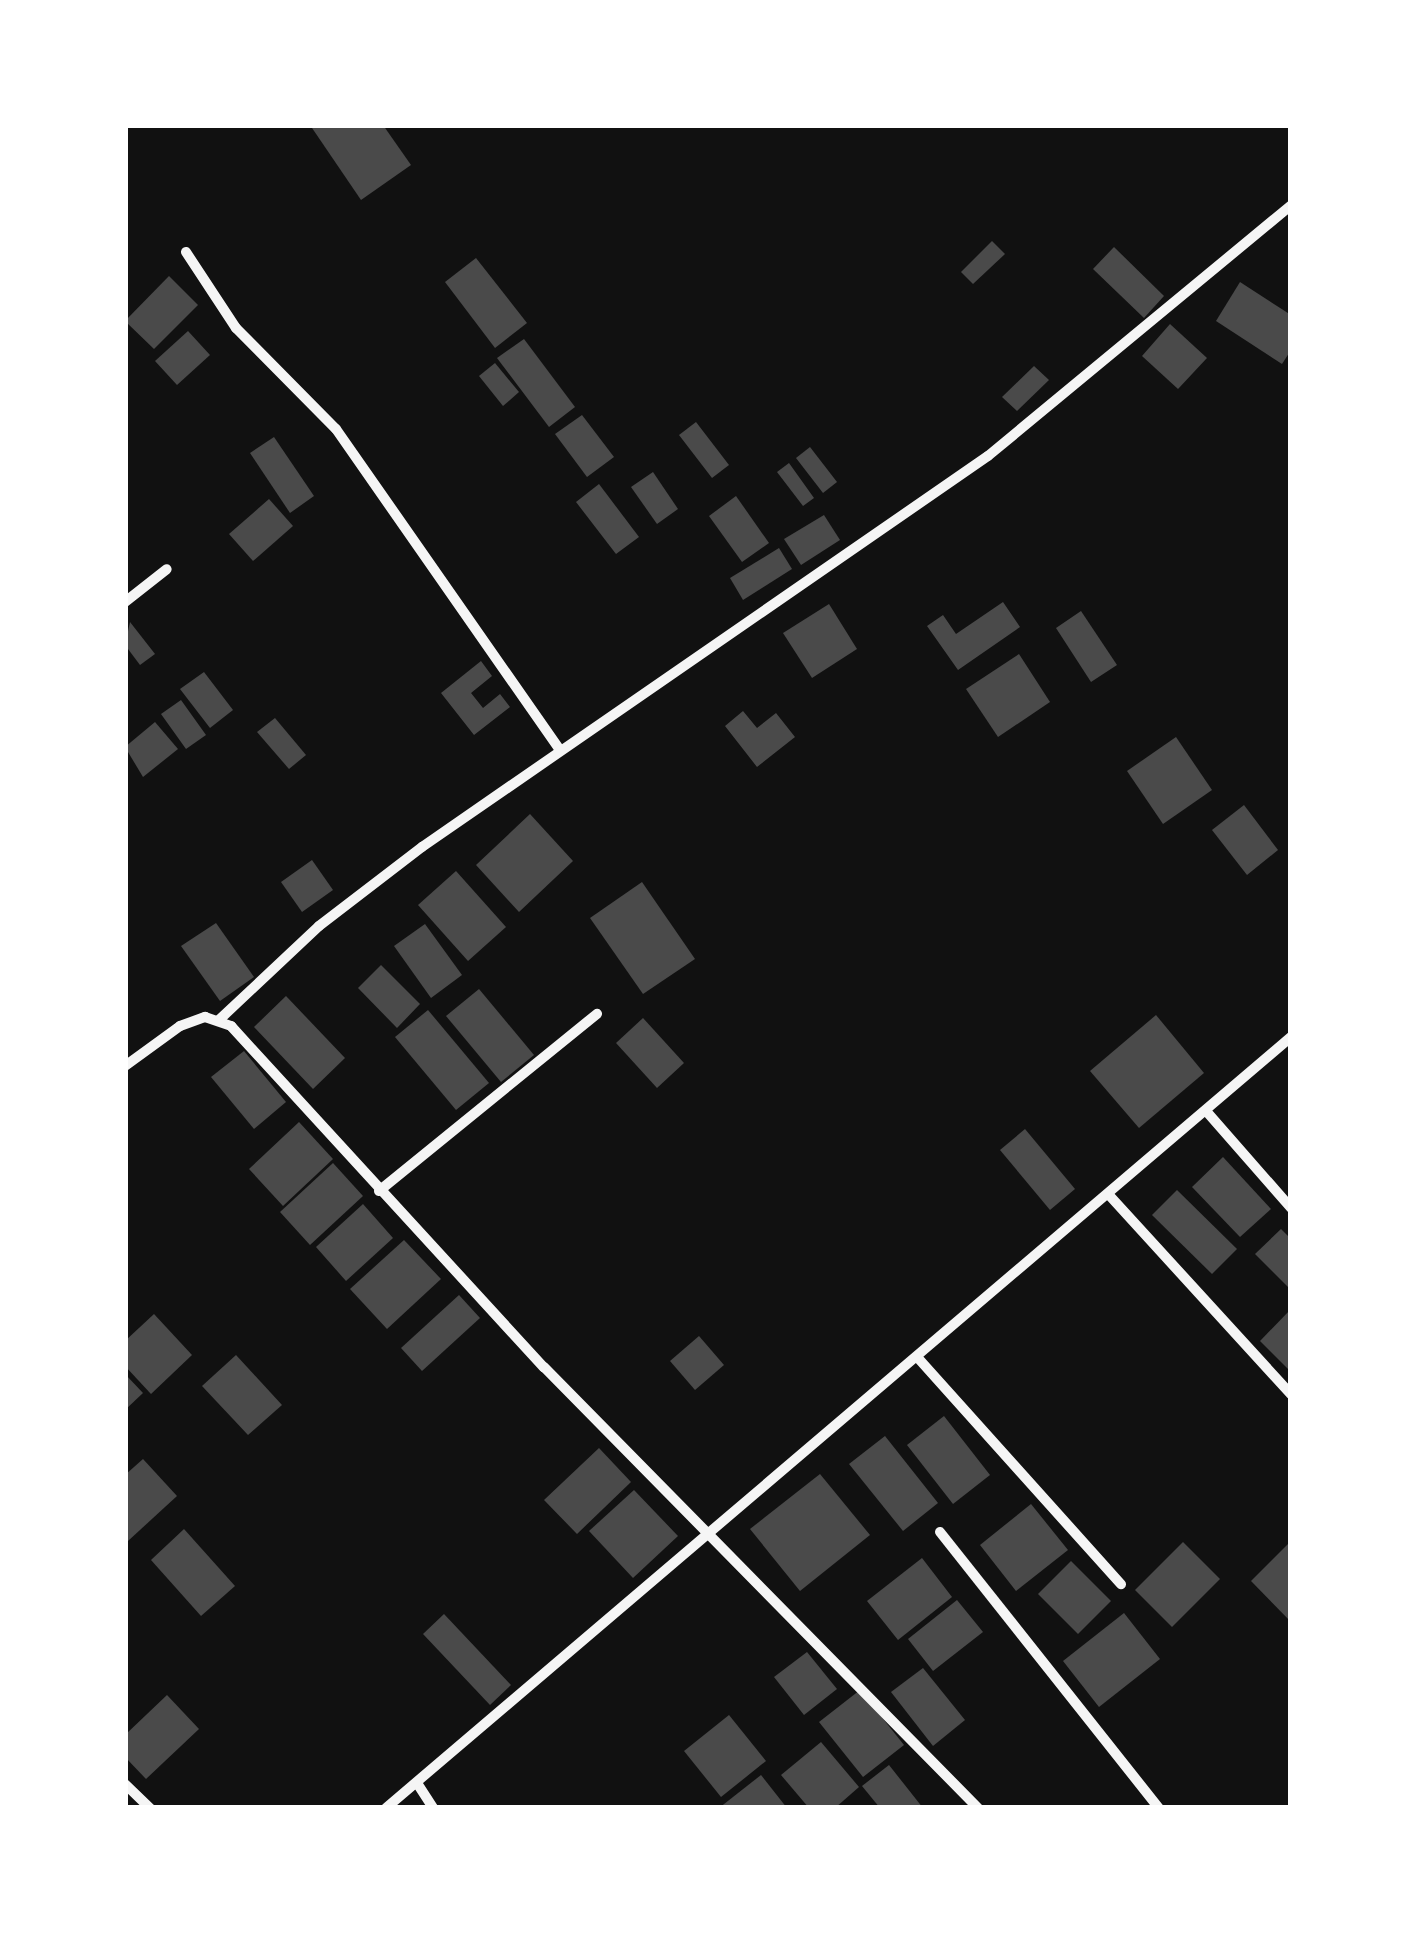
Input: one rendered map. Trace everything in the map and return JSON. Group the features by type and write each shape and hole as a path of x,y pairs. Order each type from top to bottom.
{"street":[{"path":"218,1020 318,926 560,750 847,559 988,456 1291,205"},
{"path":"186,252 236,328 336,429 560,750"},
{"path":"125,602 168,568"},
{"path":"379,1191 597,1014"},
{"path":"125,1066 180,1026 204,1017 218,1020 256,1050 379,1191 978,1808"},
{"path":"386,1808 1291,1038"},
{"path":"1207,1112 1291,1208"},
{"path":"1109,1195 1291,1394"},
{"path":"918,1358 1120,1584"},
{"path":"940,1532 1159,1808"},
{"path":"416,1783 433,1808"},
{"path":"125,1784 150,1808"}],"building":[{"path":"310,125 383,125 411,165 361,200"},
{"path":"992,241 1005,254 973,284 961,272"},
{"path":"1114,247 1164,296 1144,318 1093,269"},
{"path":"476,258 527,323 495,348 445,282"},
{"path":"169,276 198,305 154,349 125,321"},
{"path":"1240,282 1291,315 1291,350 1282,364 1216,321"},
{"path":"1170,324 1207,358 1178,389 1142,356"},
{"path":"188,331 210,355 177,385 155,361"},
{"path":"524,339 575,407 549,427 497,358"},
{"path":"495,363 519,392 503,406 479,376"},
{"path":"1034,366 1049,380 1017,411 1002,397"},
{"path":"582,415 614,457 587,477 555,434"},
{"path":"696,422 729,465 712,478 679,435"},
{"path":"274,437 314,496 290,513 250,453"},
{"path":"810,447 837,482 823,493 796,458"},
{"path":"789,463 814,498 803,506 777,472"},
{"path":"653,472 678,509 657,524 631,487"},
{"path":"599,484 639,537 616,554 576,502"},
{"path":"736,496 769,543 742,562 709,516"},
{"path":"269,499 293,526 253,561 229,534"},
{"path":"824,515 840,540 801,565 784,539"},
{"path":"779,548 792,569 743,600 730,578"},
{"path":"1003,602 1020,627 958,670 927,626 943,615 956,634"},
{"path":"829,604 857,649 812,678 783,633"},
{"path":"1081,611 1117,665 1091,682 1056,628"},
{"path":"130,622 155,654 140,665 125,645"},
{"path":"1019,654 1050,702 998,737 966,689"},
{"path":"481,661 492,676 471,693 483,708 500,694 510,707 474,735 441,693"},
{"path":"204,672 233,710 210,728 180,689"},
{"path":"181,700 206,735 186,749 161,714"},
{"path":"743,711 757,728 776,713 795,737 757,767 725,726"},
{"path":"275,718 306,755 289,769 257,732"},
{"path":"155,722 178,749 143,777 125,747"},
{"path":"1176,737 1212,790 1163,824 1127,771"},
{"path":"1244,805 1278,850 1247,875 1212,830"},
{"path":"530,814 573,861 519,912 476,865"},
{"path":"312,860 333,890 302,912 281,882"},
{"path":"456,871 506,927 468,961 418,905"},
{"path":"642,882 695,959 643,994 590,918"},
{"path":"216,923 254,977 220,1001 181,946"},
{"path":"425,924 462,975 431,998 394,946"},
{"path":"381,965 420,1004 397,1028 358,988"},
{"path":"479,989 534,1055 501,1082 446,1016"},
{"path":"286,996 345,1058 313,1089 254,1027"},
{"path":"428,1010 489,1083 456,1110 395,1037"},
{"path":"1156,1015 1204,1073 1139,1128 1090,1071"},
{"path":"643,1018 684,1063 657,1088 616,1043"},
{"path":"244,1051 286,1102 254,1129 211,1077"},
{"path":"299,1122 333,1159 283,1206 249,1169"},
{"path":"1025,1129 1075,1189 1050,1210 1000,1150"},
{"path":"1223,1157 1271,1209 1240,1237 1192,1187"},
{"path":"333,1163 363,1196 310,1245 280,1212"},
{"path":"1177,1190 1237,1249 1212,1274 1152,1215"},
{"path":"363,1204 393,1238 346,1281 316,1247"},
{"path":"1281,1229 1291,1239 1291,1290 1255,1254"},
{"path":"404,1240 441,1279 387,1329 350,1289"},
{"path":"459,1295 480,1318 422,1371 401,1348"},
{"path":"1291,1309 1291,1372 1260,1341"},
{"path":"154,1314 192,1355 151,1394 125,1366 125,1341"},
{"path":"699,1336 724,1365 695,1390 670,1361"},
{"path":"236,1355 282,1405 248,1435 202,1386"},
{"path":"125,1374 143,1393 125,1410"},
{"path":"944,1416 990,1475 953,1504 907,1445"},
{"path":"885,1436 938,1503 903,1531 849,1464"},
{"path":"599,1448 631,1482 577,1534 544,1500"},
{"path":"143,1459 177,1496 128,1541 125,1475"},
{"path":"820,1474 870,1535 800,1591 750,1529"},
{"path":"634,1490 678,1536 633,1578 589,1531"},
{"path":"1031,1504 1068,1550 1016,1591 980,1545"},
{"path":"184,1529 235,1586 201,1616 151,1560"},
{"path":"1291,1541 1291,1622 1251,1581"},
{"path":"1183,1542 1220,1579 1172,1627 1135,1590"},
{"path":"922,1558 952,1597 898,1640 867,1601"},
{"path":"1071,1561 1111,1601 1078,1634 1038,1594"},
{"path":"957,1600 983,1632 933,1671 908,1639"},
{"path":"1124,1613 1160,1659 1099,1707 1063,1661"},
{"path":"444,1614 511,1685 490,1705 423,1634"},
{"path":"807,1652 837,1689 804,1715 774,1677"},
{"path":"923,1668 965,1720 933,1746 891,1692"},
{"path":"860,1690 904,1745 863,1777 819,1722"},
{"path":"167,1695 199,1729 146,1779 125,1757 125,1735"},
{"path":"729,1715 766,1761 721,1797 684,1751"},
{"path":"821,1742 859,1787 835,1808 809,1808 781,1775"},
{"path":"889,1765 923,1808 880,1808 862,1786"},
{"path":"761,1775 787,1808 719,1808"}]}
